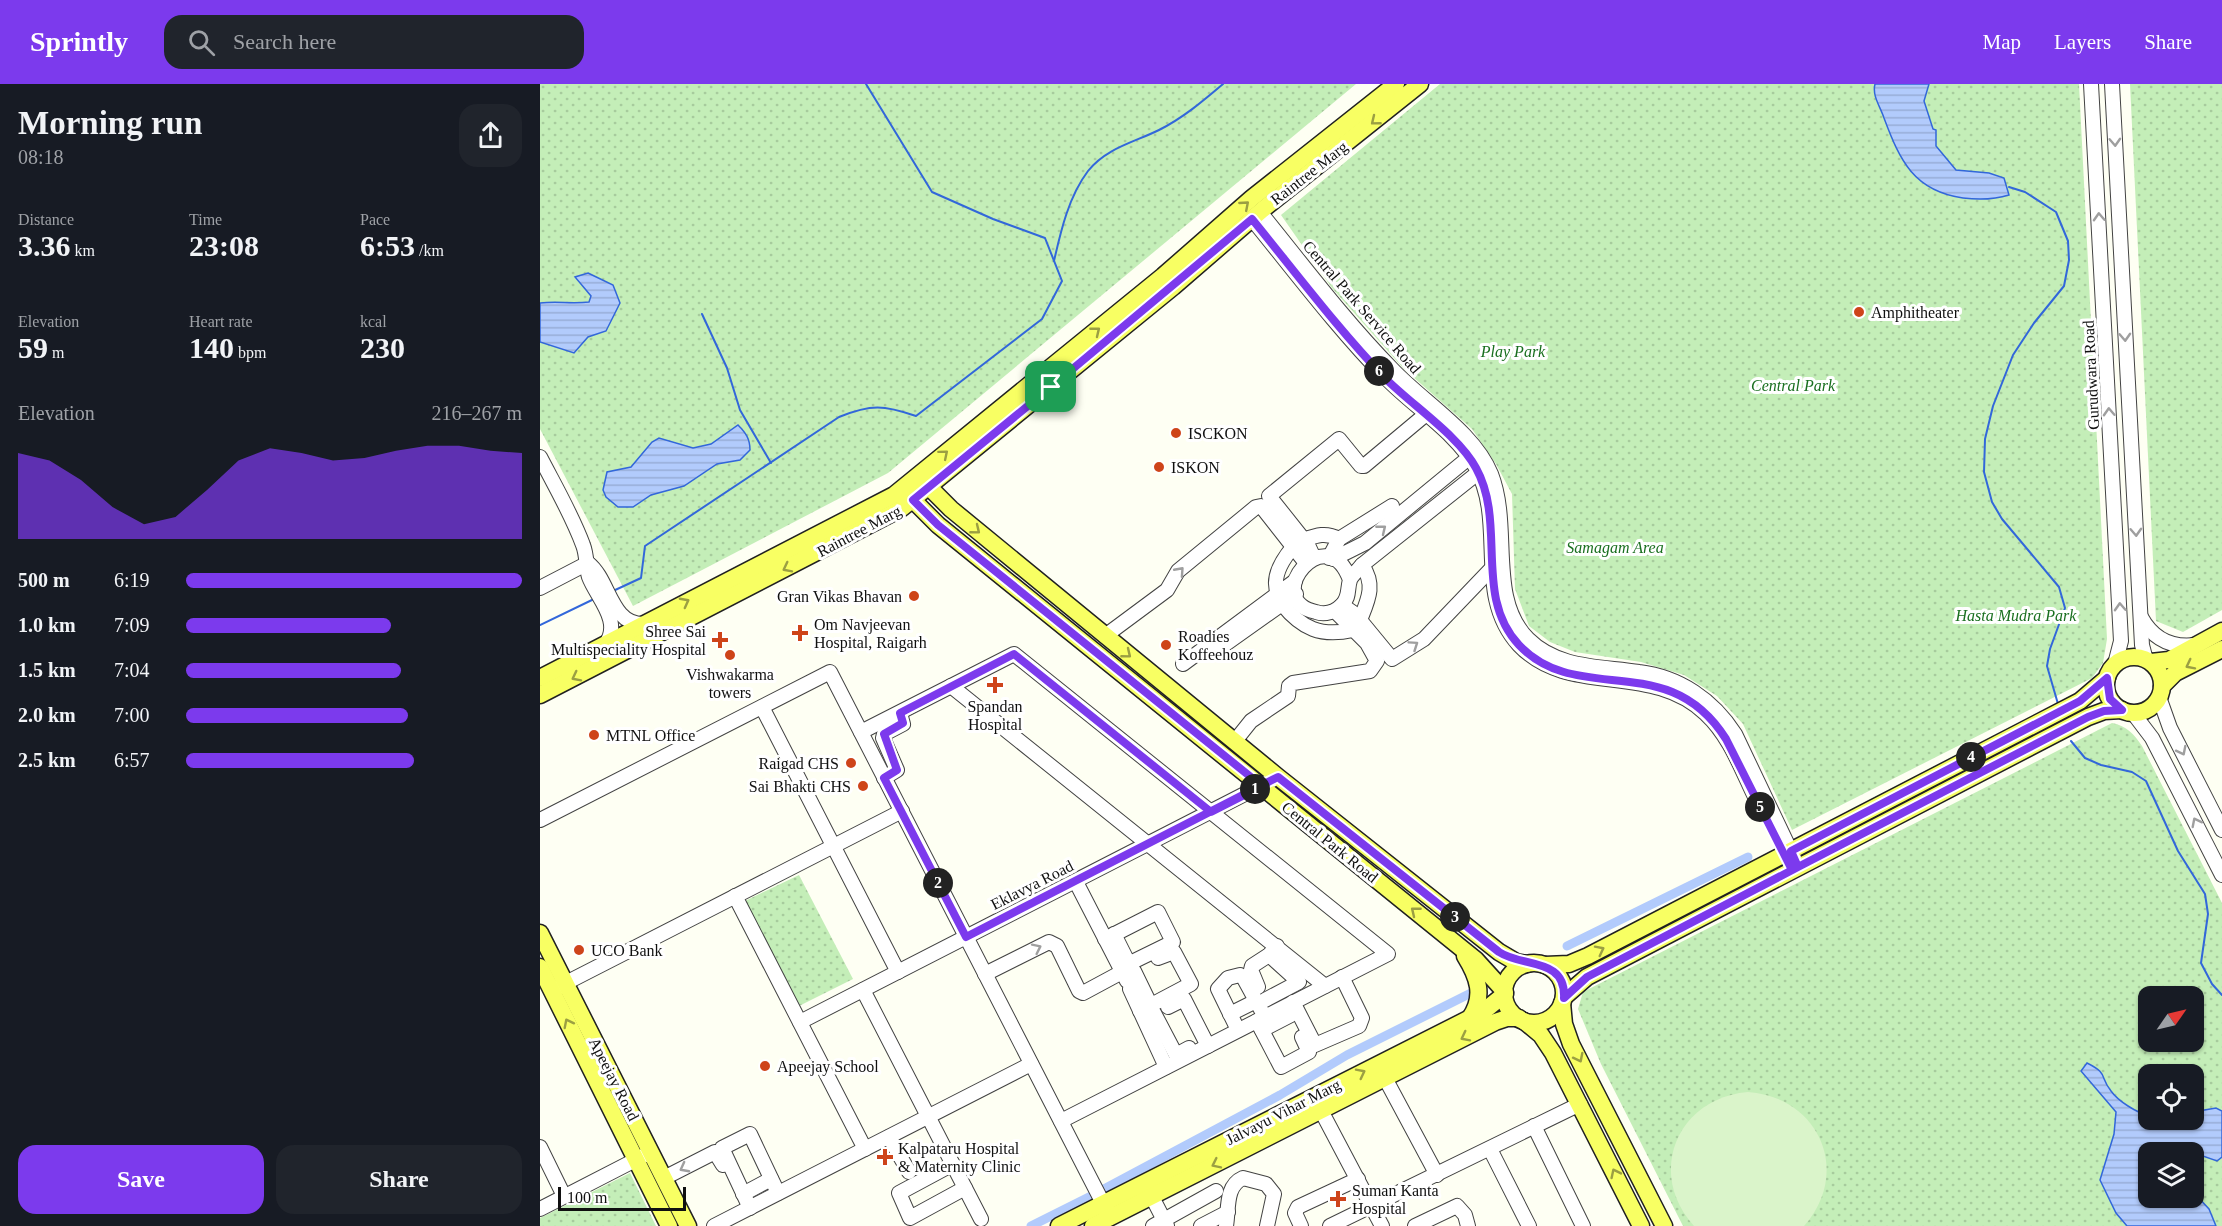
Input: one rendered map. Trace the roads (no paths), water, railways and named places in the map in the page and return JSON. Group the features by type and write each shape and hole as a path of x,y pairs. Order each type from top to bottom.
{"main road":[{"name":"Raintree Marg","path":"924,482 1252,198 1396,84"},
{"name":"Raintree Marg","path":"540,695 709,606 873,524 1420,84"},
{"name":"Central Park Road","path":"924,482 1278,777 1499,952 1516,962 1527,964"},
{"name":"Raintree Marg","path":"540,678 876,506 908,494"},
{"name":"Central Park Road","path":"908,494 938,525 1458,945 1484,968 1505,993"},
{"path":"1641,1226 1581,1104 1547,1043 1510,1010 1505,993 1512,972 1527,964 1569,963 1588,956 2080,701 2111,671 2130,657 2149,661 2169,660 2222,632"},
{"path":"1522,1020 1536,1023 1547,1020 1557,1013 1563,1000 1587,977 2088,717 2104,711 2127,712 2148,709 2175,673 2222,649"},
{"path":"2149,661 2161,676 2161,692"},
{"path":"2111,671 2110,699 2127,712"},
{"name":"Apeejay Road","path":"540,933 559,987 644,1156 669,1226"},
{"path":"1458,945 1473,971 1480,992 1477,1006 1470,1018"},
{"path":"1545,965 1555,971 1562,980 1564,1024 1571,1044 1664,1226"},
{"name":"Apeejay Road","path":"540,967 559,987"},
{"name":"Jalvayu Vihar Marg","path":"1102,1202 1149,1197 1491,1006 1505,993"},
{"name":"Jalvayu Vihar Marg","path":"1059,1226 1102,1202 1317,1104 1386,1078 1501,1019 1522,1020"},
{"name":"Apeejay Road","path":"644,1156 664,1178 688,1226"},
{"name":"Jalvayu Vihar Marg","path":"1093,1226 1102,1202"}],"street":[{"name":"Gurudwara Road","path":"2091,84 2121,641 2111,671"},
{"path":"2112,84 2140,615 2142,645 2149,661"},
{"name":"Central Park Service Road","path":"1256,216 1365,356 1425,415 1473,453"},
{"name":"Central Park Service Road","path":"1256,216 1373,349 1473,453 1494,486 1501,520 1504,592 1514,620 1526,638 1541,649 1566,661 1594,668 1656,675 1685,686 1702,698 1722,716 1735,734 1787,853"},
{"path":"1310,560 1269,496 1339,439 1361,466 1365,466 1425,415"},
{"path":"1331,559 1347,571 1350,580 1347,598 1338,608 1317,613 1308,609 1295,588 1299,569 1310,560 1331,559 1365,543 1473,453"},
{"path":"540,458 544,476 577,531 588,563 597,570 600,588 609,604 624,618 643,624"},
{"name":"Central Park Service Road","path":"1483,469 1489,510 1494,594 1505,625 1519,645 1536,658 1573,674 1635,681 1663,687 1687,699 1706,714 1726,739 1787,853"},
{"path":"1350,580 1362,565 1483,469"},
{"path":"1106,636 1167,590 1178,571 1256,507 1261,506 1298,543"},
{"path":"1331,559 1339,539 1392,506"},
{"path":"1339,539 1331,535 1318,535 1298,543 1278,574 1275,587 1280,598 1304,627 1317,633 1356,625"},
{"path":"540,588 588,563"},
{"path":"1356,625 1371,585 1370,576 1362,565"},
{"path":"1338,608 1392,659 1424,639 1492,568"},
{"path":"1186,668 1295,588"},
{"path":"605,645 612,628 609,604"},
{"path":"2140,615 2150,631 2163,641 2178,646 2195,645"},
{"path":"1234,741 1251,721 1288,696 1289,686 1293,683 1370,671 1375,667 1377,661 1356,625"},
{"path":"861,732 1014,654 1388,954 1344,982 1292,1008 1176,1054 1147,1012 1109,936 1076,882"},
{"path":"540,820 830,672 1102,1202"},
{"path":"951,686 1149,844 1273,950 1325,986"},
{"path":"2161,692 2170,728 2222,830"},
{"path":"762,707 898,972"},
{"path":"2127,712 2152,738 2222,874"},
{"path":"884,778 897,770 883,738 884,734 903,723 900,713"},
{"name":"Eklavya Road","path":"800,1022 1278,777"},
{"path":"559,987 902,812"},
{"path":"1787,853 1795,869"},
{"path":"735,896 865,1149"},
{"path":"1109,936 1158,912 1173,942 1127,975"},
{"path":"985,974 1049,942 1054,942 1078,991 1083,993 1174,952 1191,984 1147,1012"},
{"path":"1273,950 1252,966 1251,970 1264,1020 1281,1067 1307,1055 1309,1050 1292,1008"},
{"path":"1230,1014 1299,982 1273,950"},
{"path":"1239,1030 1218,989 1228,978 1240,975 1260,1000"},
{"path":"1264,1020 1292,1008 1325,986 1344,982"},
{"path":"1292,1008 1313,1043 1318,1046 1362,1023 1362,1018 1344,982"},
{"path":"863,990 981,1219"},
{"path":"1147,1012 1184,999 1206,1043"},
{"path":"1147,1012 1166,1067"},
{"path":"1060,1121 1166,1067 1206,1043"},
{"path":"714,1226 1031,1064"},
{"path":"1386,1078 1437,1175"},
{"path":"1317,1104 1382,1226"},
{"path":"1330,1226 1581,1104"},
{"path":"1534,1126 1583,1226"},
{"path":"747,1209 743,1194 722,1148 750,1134 778,1193"},
{"path":"889,1137 909,1172"},
{"path":"540,1147 564,1196"},
{"path":"1490,1149 1529,1226"},
{"path":"664,1178 716,1152 747,1209"},
{"path":"540,1209 644,1156"},
{"path":"953,1164 898,1193 910,1218 965,1188"},
{"path":"1194,1203 1205,1225 1229,1222 1235,1182 1243,1178 1266,1184 1274,1194 1267,1226"},
{"path":"743,1194 771,1179"},
{"path":"1301,1226 1295,1214 1298,1208 1358,1179"},
{"path":"1149,1197 1161,1224 1216,1191"},
{"path":"1414,1226 1457,1206 1465,1215 1468,1226"}],"water":[{"path":"1875,84 1929,84 1924,101 1933,129 1936,130 1936,146 1956,170 1989,173 2004,178 2009,195 1986,199 1963,198 1932,189 1921,181 1911,172 1896,148 1875,97"},
{"path":"588,273 613,285 620,303 606,331 588,337 574,353 540,342 540,303 589,302 591,296 575,277"},
{"path":"738,425 747,436 750,446 750,450 740,460 717,464 684,486 651,495 633,507 618,507 606,497 603,490 607,472 631,467 652,442 659,438 693,448 711,444"},
{"path":"2087,1063 2094,1067 2101,1073 2114,1095 2138,1111 2138,1130 2204,1130 2204,1110 2216,1108 2222,1111 2222,1157 2217,1161 2204,1156 2204,1142 2138,1142 2138,1208 2204,1208 2204,1204 2209,1209 2216,1226 2127,1226 2116,1213 2100,1180 2114,1134 2116,1112 2081,1071"}],"waterway":[{"path":"613,591 641,578 645,546 839,417 869,408 886,408 916,416 1042,319 1062,281 1045,238 993,219 932,192 866,84"},
{"path":"1054,261 1071,202 1081,181 1095,163 1121,146 1176,120 1223,84"},
{"path":"2009,187 2025,192 2056,212 2068,241 2069,260 2064,286 2034,323 2013,355 1993,406 1985,439 1984,472 1992,502 2002,519 2059,587 2065,608 2050,649 2047,666 2058,704"},
{"path":"702,314 727,368 740,410 771,463"},
{"path":"540,625 594,599"},
{"path":"2071,741 2085,758 2101,765 2132,772 2146,781 2178,851 2205,894 2208,914 2201,963 2212,984 2222,995"},
{"path":"1567,946 1748,857"},
{"path":"1104,1189 1280,1095 1347,1055 1475,991"},
{"path":"1031,1226 1091,1196"}],"place":[{"name":"Amphitheater","path":"1859,312"},
{"name":"ISCKON","path":"1176,433"},
{"name":"ISKON","path":"1159,467"},
{"name":"Gran Vikas Bhavan","path":"914,596"},
{"name":"Om Navjeevan Hospital, Raigarh","path":"800,633"},
{"name":"Shree Sai Multispeciality Hospital","path":"720,640"},
{"name":"Roadies Koffeehouz","path":"1166,645"},
{"name":"Vishwakarma towers","path":"730,655"},
{"name":"Spandan Hospital","path":"995,685"},
{"name":"MTNL Office","path":"594,735"},
{"name":"Raigad CHS","path":"851,763"},
{"name":"Sai Bhakti CHS","path":"863,786"},
{"name":"UCO Bank","path":"579,950"},
{"name":"Apeejay School","path":"765,1066"},
{"name":"Kalpataru Hospital & Maternity Clinic","path":"885,1157"},
{"name":"Suman Kanta Hospital","path":"1338,1199"}],"park label":[{"name":"Play Park","path":"1513,351"},
{"name":"Central Park","path":"1793,385"},
{"name":"Samagam Area","path":"1615,547"},
{"name":"Hasta Mudra Park","path":"2016,615"}]}
